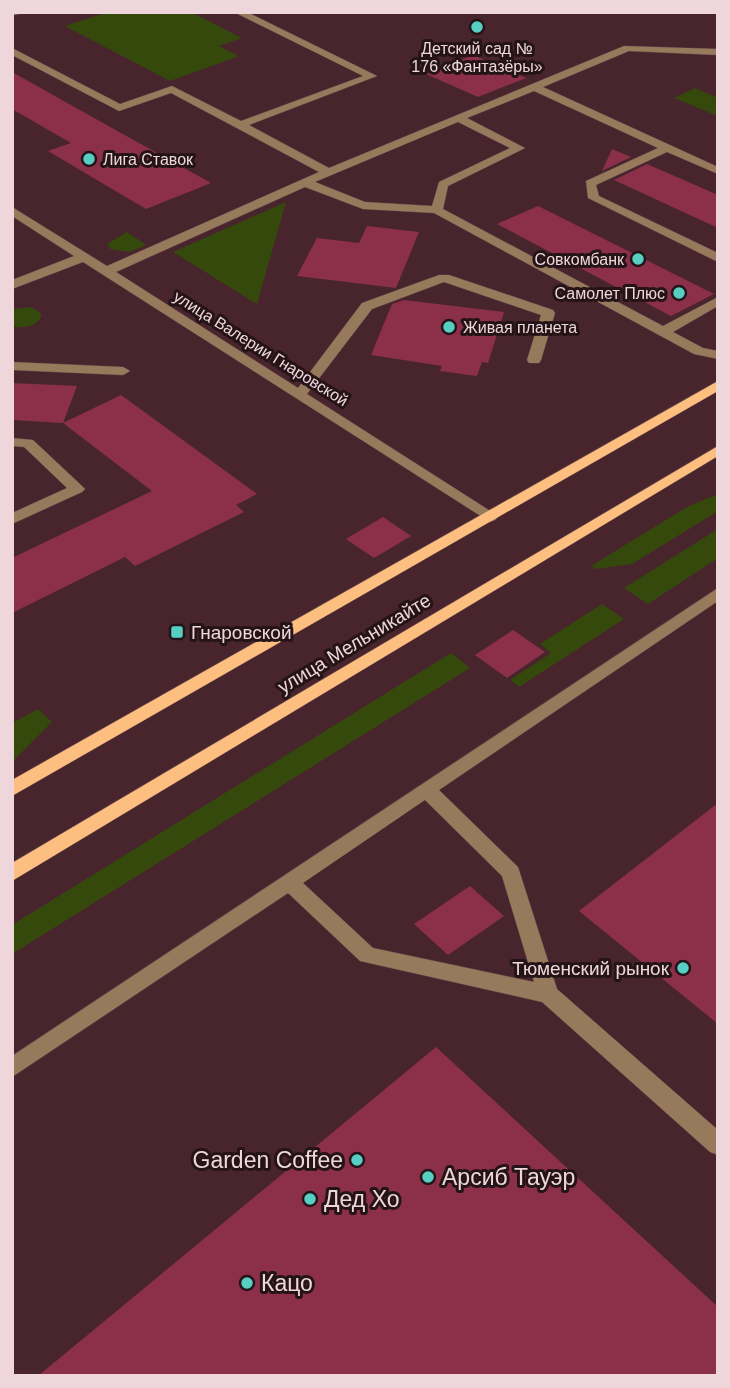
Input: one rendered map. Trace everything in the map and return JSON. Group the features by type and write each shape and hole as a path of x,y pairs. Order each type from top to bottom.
{"main road":[{"name":"улица Мельникайте","path":"12,789 718,385"},
{"name":"улица Мельникайте","path":"12,873 718,450"}],"street":[{"path":"239,12 372,76 240,125"},
{"path":"107,271 304,182 628,48 718,52"},
{"path":"12,51 119,108 172,89 328,172"},
{"path":"534,87 718,171"},
{"path":"437,210 443,184 519,148 458,118"},
{"path":"666,148 590,183 594,198 718,258"},
{"path":"304,182 363,205 437,210 699,351 718,355"},
{"name":"улица Валерии Гнаровской","path":"12,211 490,517"},
{"path":"12,285 84,257"},
{"path":"300,394 367,306 444,278 548,313 534,360"},
{"path":"664,331 718,301"},
{"path":"12,366 122,370"},
{"path":"12,442 28,443 77,489 12,519"},
{"path":"12,1068 718,593"},
{"path":"427,790 511,872 548,994"},
{"path":"290,883 367,954 548,994 718,1145"}],"green space":[{"path":"108,12 191,12 242,38 219,46 239,56 170,81 65,26"},
{"path":"695,88 718,98 718,116 674,98"},
{"path":"286,202 257,304 173,252"},
{"path":"127,232 146,245 130,252 110,249 107,244"},
{"path":"31,307 42,314 37,322 26,327 12,326 12,309"},
{"path":"718,494 718,511 632,564 596,569 591,566 687,507"},
{"path":"718,529 718,558 648,604 624,588"},
{"path":"602,604 624,619 519,687 510,680 551,653 540,644"},
{"path":"451,653 470,668 12,954 12,925"},
{"path":"38,709 52,722 12,762 12,723"}],"building":[{"path":"473,55 526,78 478,97 426,74"},
{"path":"12,72 211,183 146,209 48,151 71,143 12,109"},
{"path":"612,149 631,157 602,171"},
{"path":"647,164 718,195 718,228 614,180"},
{"path":"538,206 714,294 671,316 497,224"},
{"path":"367,226 419,232 396,288 297,276 317,238 359,243"},
{"path":"404,300 504,312 488,363 482,362 477,376 440,371 442,366 371,355 392,304"},
{"path":"12,383 77,386 63,423 12,420"},
{"path":"121,395 257,494 236,505 244,512 135,566 125,557 12,613 12,558 152,491 63,423"},
{"path":"383,517 411,536 374,558 346,539"},
{"path":"513,630 545,652 507,678 475,655"},
{"name":"Тюменский рынок","path":"718,803 718,1024 579,911"},
{"path":"470,886 504,916 448,955 414,924"},
{"name":"Арсиб Тауэр","path":"436,1047 718,1307 718,1376 38,1376"}],"place":[{"name":"Детский сад № 176 «Фантазёры»","path":"477,27"},
{"name":"Лига Ставок","path":"89,159"},
{"name":"Совкомбанк","path":"638,259"},
{"name":"Самолет Плюс","path":"679,293"},
{"name":"Живая планета","path":"449,327"},
{"name":"Гнаровской","path":"177,632"},
{"name":"Тюменский рынок","path":"683,968"},
{"name":"Garden Coffee","path":"357,1160"},
{"name":"Арсиб Тауэр","path":"428,1177"},
{"name":"Дед Хо","path":"310,1199"},
{"name":"Кацо","path":"247,1283"}]}
